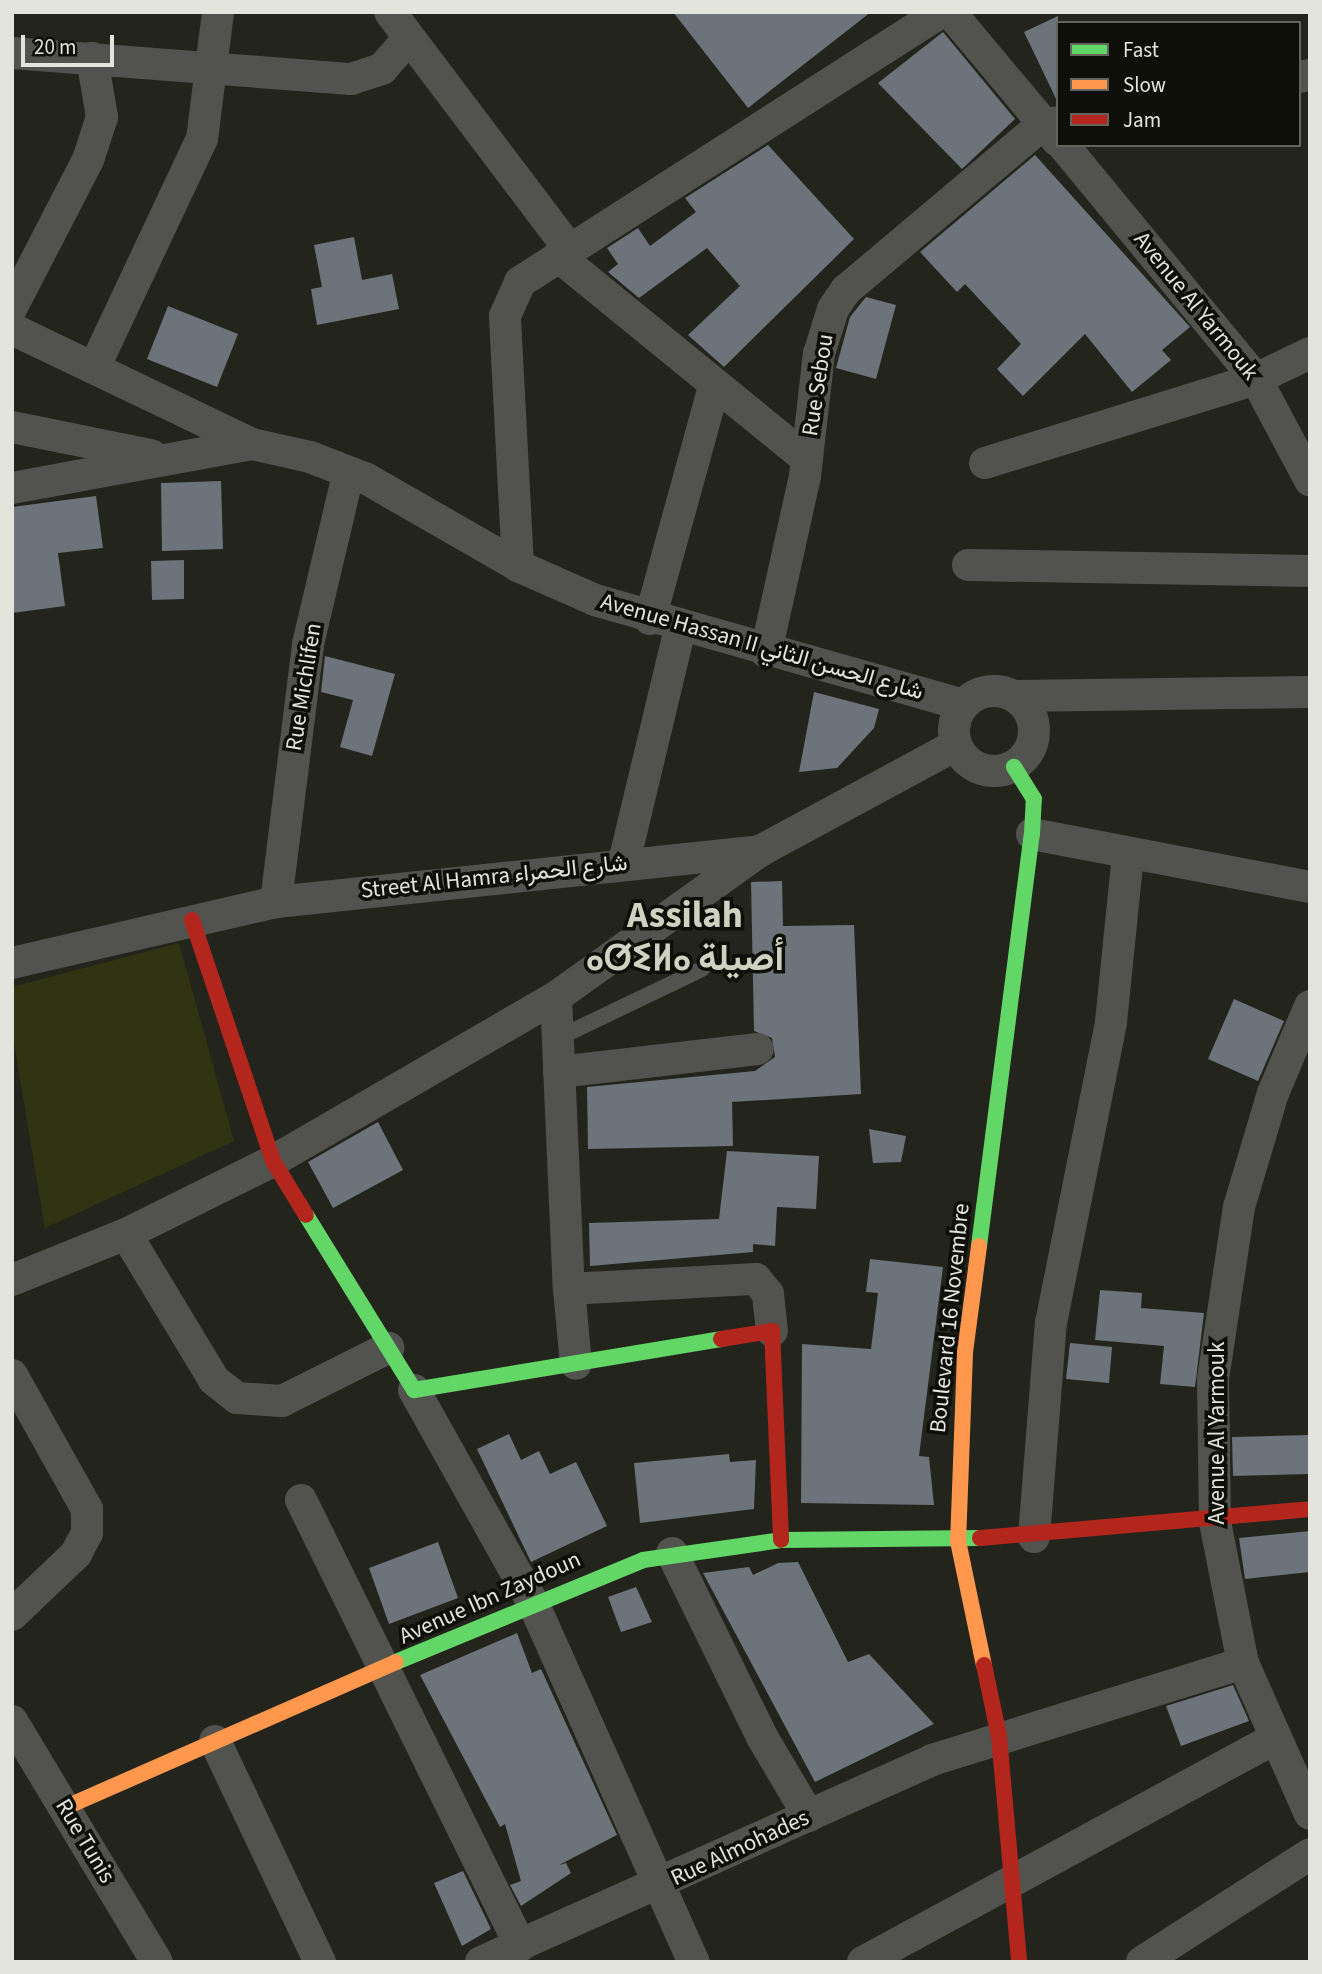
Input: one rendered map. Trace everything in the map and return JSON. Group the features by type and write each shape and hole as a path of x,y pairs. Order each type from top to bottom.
{"street":[{"path":"94,368 202,139 209,64 218,12"},
{"path":"390,12 564,253 714,387 807,459"},
{"path":"518,566 505,316 520,282 960,15"},
{"name":"Avenue Al Yarmouk","path":"960,15 1055,134"},
{"path":"12,53 209,64 351,79 382,69 409,38"},
{"path":"12,307 92,149 102,117 92,58"},
{"name":"Rue Sebou","path":"766,652 807,459 819,354 846,290 1055,134"},
{"name":"Avenue Al Yarmouk","path":"1066,147 1256,379 1310,481"},
{"path":"12,329 252,444"},
{"path":"985,463 1256,379 1310,353"},
{"path":"650,619 714,387"},
{"path":"12,427 169,459"},
{"name":"Avenue Hassan II شارع الحسن الثاني","path":"12,488 252,444 310,457 450,522 518,566 650,619 963,705"},
{"name":"Rue Michlifen","path":"276,902 308,644 348,475"},
{"path":"968,565 1310,571"},
{"path":"624,862 680,629"},
{"path":"1015,696 1026,705 1035,732 1025,758 1014,767 986,772 962,757 956,745 963,705 988,691 1015,696 1310,692"},
{"name":"Street Al Hamra شارع الحمراء","path":"12,963 276,902 624,862 760,851 956,745"},
{"name":"Boulevard 16 Novembre","path":"1014,767 1034,799 1032,834 965,1353 958,1541 999,1736 1015,1882 1019,1962"},
{"path":"1032,834 1310,887"},
{"path":"12,1280 126,1234 273,1161 556,998 760,851"},
{"path":"1034,1537 1051,1322 1111,1022 1128,854"},
{"path":"192,920 273,1161 414,1390 534,1605 694,1962"},
{"path":"556,998 569,1289 576,1364"},
{"name":"Avenue Al Yarmouk","path":"1307,1016 1250,1169 1221,1295 1213,1379 1215,1522 1242,1663 1272,1740 1310,1814"},
{"path":"559,1072 758,1049"},
{"path":"126,1234 214,1380 237,1398 282,1401 388,1348"},
{"path":"569,1289 756,1279 768,1294 772,1331 781,1540"},
{"path":"414,1390 772,1331"},
{"path":"12,1375 87,1509 87,1533 76,1554 12,1615"},
{"path":"301,1500 386,1667 520,1946"},
{"name":"Avenue Ibn Zaydoun","path":"66,1807 534,1605 589,1577 672,1553 781,1540 958,1541 1034,1537 1215,1522 1310,1509"},
{"path":"672,1553 762,1737 809,1816"},
{"name":"Rue Almohades","path":"481,1962 809,1816 999,1736 1242,1663"},
{"name":"Rue Tunis","path":"12,1721 157,1962"},
{"path":"863,1962 1015,1882 1272,1740"},
{"path":"215,1741 320,1962"},
{"path":"1142,1962 1310,1854"}],"lane":[{"path":"558,1038 702,970"}],"green space":[{"path":"179,943 234,1141 45,1228 12,1030 12,987"}],"building":[{"path":"673,12 871,12 748,108"},
{"path":"1058,16 1056,99 1024,32"},
{"path":"943,32 1015,119 962,169 878,83"},
{"path":"768,145 854,239 724,367 688,335 740,286 707,248 639,298 608,272 618,264 607,248 638,228 650,246 696,212 685,198"},
{"path":"1035,155 1190,327 1162,350 1171,360 1132,392 1085,334 1023,396 997,369 1021,344 965,284 957,292 920,252"},
{"path":"354,237 362,280 392,274 399,309 317,325 311,289 322,287 314,245"},
{"path":"866,297 896,305 876,379 836,368 850,317"},
{"path":"168,306 238,334 217,387 147,359"},
{"path":"221,481 223,549 162,551 161,483"},
{"path":"96,496 103,548 58,553 65,606 12,613 12,507"},
{"path":"184,560 184,599 152,600 151,561"},
{"path":"325,656 395,674 372,756 340,747 353,700 321,692"},
{"path":"814,692 879,709 874,728 837,768 799,772"},
{"path":"782,881 783,926 854,925 861,1094 732,1102 733,1146 588,1149 587,1087 755,1071 775,1057 772,1038 754,1031 751,882"},
{"path":"1234,999 1284,1021 1258,1081 1208,1059"},
{"path":"378,1122 403,1170 333,1208 308,1162"},
{"path":"869,1129 906,1136 901,1162 873,1163"},
{"path":"727,1151 819,1156 816,1209 777,1207 775,1246 753,1244 753,1252 590,1266 589,1223 719,1219"},
{"path":"870,1259 943,1267 919,1456 929,1457 934,1505 801,1503 802,1344 871,1349 878,1293 866,1292"},
{"path":"1100,1290 1142,1293 1141,1308 1204,1313 1195,1387 1160,1384 1164,1346 1095,1340"},
{"path":"1070,1343 1112,1347 1109,1383 1066,1379"},
{"path":"509,1434 521,1460 539,1451 550,1474 576,1462 607,1526 531,1562 477,1449"},
{"path":"1310,1435 1310,1474 1233,1476 1232,1437"},
{"path":"729,1454 730,1462 756,1460 754,1509 640,1523 634,1463"},
{"path":"1310,1531 1310,1572 1245,1579 1239,1538"},
{"path":"438,1542 458,1598 389,1624 369,1568"},
{"path":"798,1562 848,1662 869,1654 934,1724 815,1782 703,1573 749,1567 753,1575 778,1563"},
{"path":"636,1587 652,1622 621,1632 608,1597"},
{"path":"517,1633 532,1673 541,1669 617,1835 559,1865 566,1863 571,1873 521,1906 510,1885 521,1881 505,1824 500,1827 420,1675"},
{"path":"1233,1685 1249,1721 1181,1746 1166,1706"},
{"path":"463,1871 491,1929 462,1946 434,1883"}],"traffic: fast":[{"path":"979,1246 1032,834 1034,799 1014,767"},
{"path":"306,1215 414,1390 721,1339"},
{"path":"396,1662 643,1560 781,1540 980,1538"}],"traffic: slow":[{"path":"979,1246 965,1353 958,1541 984,1665"},
{"path":"66,1807 396,1662"}],"traffic: jam":[{"path":"192,920 273,1161 306,1215"},
{"path":"721,1339 772,1331 781,1540"},
{"path":"980,1538 1310,1509"},
{"path":"984,1665 999,1736 1019,1962"}],"district":[{"name":"Assilah ⴰⵚⵉⵍⴰ أصيلة","path":"685,938"}]}
